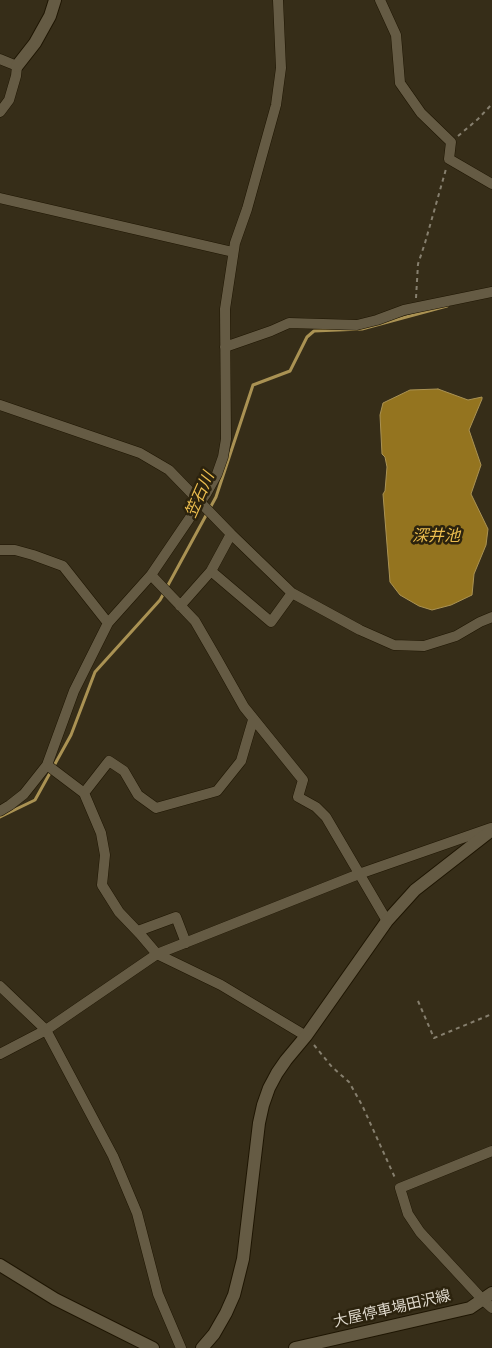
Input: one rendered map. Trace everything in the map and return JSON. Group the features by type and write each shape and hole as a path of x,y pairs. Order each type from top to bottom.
{"street":[{"path":"0,112 9,100 17,66 35,43 50,16 55,0"},
{"path":"0,810 24,794 47,765 74,691 108,623 151,575 200,503 217,474 223,457 226,439 225,309 235,243 247,209 276,105 281,68 278,0"},
{"path":"380,0 396,35 400,83 421,113 451,142 449,159 492,184"},
{"path":"0,58 17,66"},
{"path":"0,198 233,252"},
{"path":"224,347 271,331 289,322 357,325 404,310 492,292"},
{"path":"0,404 140,453 169,470 292,593 360,630 394,645 424,646 456,636 492,617"},
{"path":"180,606 211,571 231,534"},
{"path":"0,550 15,550 63,566 108,623"},
{"path":"211,571 271,622 292,593"},
{"path":"151,575 195,621 244,708 304,780 298,797 316,807 326,817 386,921"},
{"path":"84,793 109,761 124,771 138,795 156,808 218,792 241,761 253,720"},
{"path":"47,765 84,793 102,833 105,855 102,885 119,912 157,954 221,985 306,1036"},
{"path":"0,1054 46,1030 157,954 359,874 492,829"},
{"path":"202,1348 214,1334 226,1313 234,1296 239,1277 243,1259 259,1123 269,1088 286,1060 306,1036 386,921 415,890 492,829"},
{"path":"138,931 176,917 186,943"},
{"path":"0,986 46,1030 113,1156 137,1213 158,1294 181,1348"},
{"path":"489,1300 420,1232 408,1214 400,1188 492,1150"},
{"path":"0,1265 55,1299 154,1348"},
{"name":"大屋停車場田沢線","path":"295,1348 470,1308 489,1300"}],"path":[{"path":"451,142 492,104"},
{"path":"417,308 418,264 449,159"},
{"path":"418,1001 434,1038 492,1014"},
{"path":"306,1036 332,1067 349,1082 362,1105 400,1188"}],"water":[{"name":"深井池","path":"438,389 468,400 482,397 469,430 481,465 471,494 488,529 486,545 474,574 472,595 451,605 432,610 419,606 400,595 390,582 383,494 385,491 387,467 385,457 382,454 380,415 383,403 410,390"}],"waterway":[{"name":"笠石川","path":"167,587 216,497 253,385 290,371 307,337 314,331 362,329 447,306"},
{"name":"笠石川","path":"0,817 35,800 71,735 95,672 160,600 164,593"}]}
